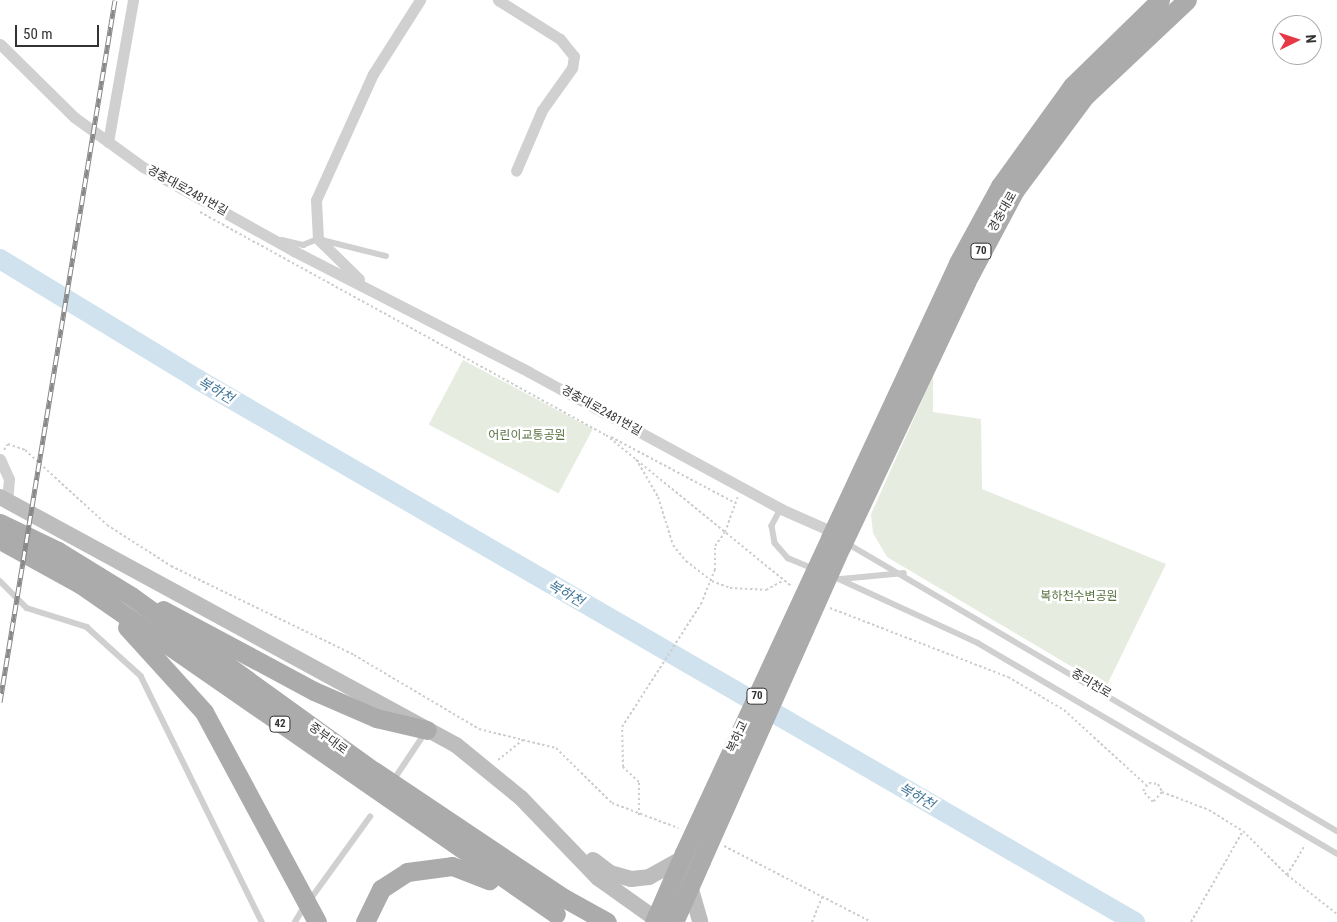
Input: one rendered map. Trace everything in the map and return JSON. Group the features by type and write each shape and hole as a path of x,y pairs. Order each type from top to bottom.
{"main road":[{"name":"경충대로","path":"837,539 958,263 1000,186 1072,86 1160,0"},
{"name":"경충대로","path":"837,539 966,282 1015,190 1085,96 1186,0"},
{"name":"중부대로","path":"0,523 58,551 131,596 374,771 563,912"},
{"name":"복하교","path":"689,858 837,539"},
{"name":"중부대로","path":"0,540 80,584 563,912 607,922"},
{"path":"80,584 134,633 204,712 317,922"},
{"path":"131,596 186,620 314,691 376,718 427,730"},
{"path":"674,922 690,886 689,858"},
{"path":"656,921 689,858"},
{"path":"365,922 372,903 392,880 438,865 465,869 563,912"}],"street":[{"path":"108,142 132,0"},
{"path":"318,239 316,200 372,74 420,0"},
{"path":"498,0 560,39 574,56 572,68 542,110 516,171"},
{"name":"경충대로2481번길","path":"0,44 38,86 108,142 143,167 268,237 370,288 837,539"},
{"name":"경충대로2481번길","path":"318,239 370,288"},
{"path":"0,457 10,478 3,498 427,730 484,766 546,822 610,873 649,877 689,858"},
{"path":"546,822 598,878 656,921"},
{"path":"690,886 700,922"}],"lane":[{"name":"경충대로2481번길","path":"268,237 302,245 318,239 386,256"},
{"path":"782,509 772,526 778,548 788,558 839,579 978,643 1337,854"},
{"name":"중리천로","path":"837,539 905,573 1337,831"},
{"path":"839,579 905,573"},
{"path":"0,581 27,608 87,627 142,676 262,922"},
{"path":"397,775 427,730"},
{"path":"312,897 370,817"},
{"path":"295,922 301,912"}],"path":[{"path":"198,211 213,223 736,503 726,532 715,546 712,581 701,604 622,727 624,767 639,782 639,815"},
{"path":"606,435 726,532 782,581 798,590"},
{"path":"0,457 8,444 25,450 106,524 171,566 354,655 479,729 556,748 612,803 639,815 683,830"},
{"path":"634,457 658,497 673,545 712,581 750,591 766,590 782,581"},
{"path":"823,604 1008,676 1064,710 1146,785 1158,784 1162,792 1209,810 1243,831 1287,875 1337,914"},
{"path":"484,766 507,755 523,740"},
{"path":"1146,785 1143,794 1150,801 1159,800 1162,792"},
{"path":"1191,922 1243,831"},
{"path":"1287,875 1310,838"},
{"path":"715,842 871,922"},
{"path":"812,922 822,897"}],"green space":[{"name":"어린이교통공원","path":"463,360 593,429 559,493 429,424"},
{"name":"복하천수변공원","path":"933,376 933,412 981,419 982,489 1166,564 1106,687 887,557 873,533 871,514"}],"waterway":[{"name":"복하천","path":"0,259 197,379 1135,922"}],"railway":[{"path":"0,702 115,0"}]}
